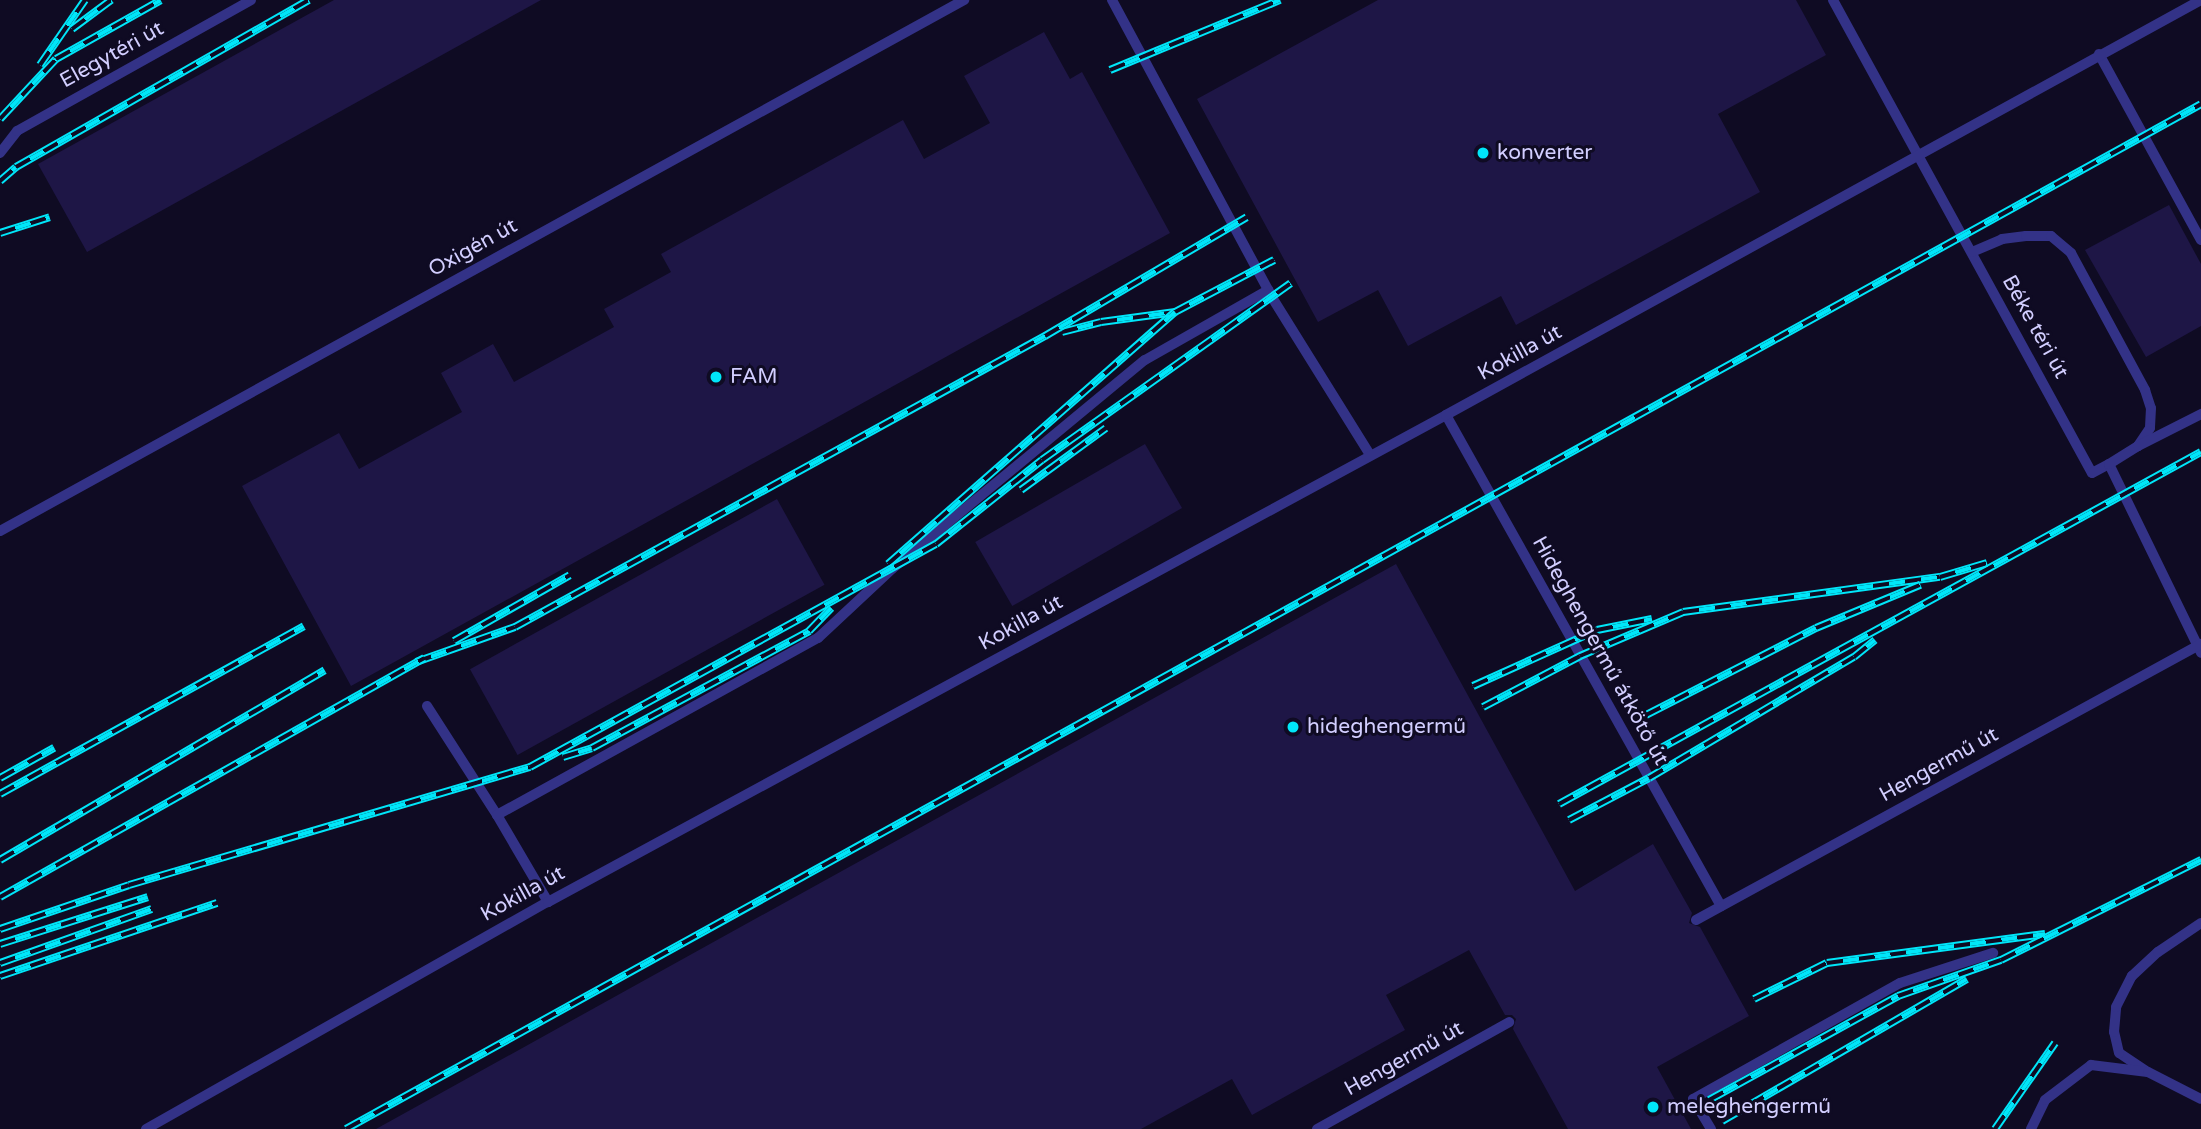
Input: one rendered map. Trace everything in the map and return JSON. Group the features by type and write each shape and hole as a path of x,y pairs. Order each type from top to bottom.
{"lane":[{"name":"Elegytéri út","path":"0,153 17,131 251,0"},
{"name":"Oxigén út","path":"0,531 964,0"},
{"path":"1112,0 1268,290 1370,455"},
{"name":"Béke téri út","path":"1833,0 2092,473 2109,464"},
{"name":"Kokilla út","path":"146,1129 548,902 1919,157 2099,54 2201,0"},
{"path":"2099,54 2201,240"},
{"path":"1972,252 2003,239 2051,236 2071,253 2145,390 2151,408 2150,428 2138,446"},
{"path":"497,815 818,638 892,569 1145,360 1268,290"},
{"path":"2200,647 2109,464 2201,414"},
{"name":"Hideghengermű átkötő út","path":"1446,415 1721,906"},
{"name":"Hengermű út","path":"1696,920 2200,647"},
{"path":"427,706 497,815 548,902"},
{"path":"2201,923 2158,952 2132,976 2116,1007 2114,1032 2119,1053 2148,1072 2201,1099"},
{"path":"1711,1129 1693,1099 1900,983 1993,953"},
{"name":"Hengermű út","path":"1317,1129 1509,1022"},
{"path":"2031,1129 2045,1100 2091,1065 2148,1072"}],"building":[{"path":"334,0 541,0 87,252 38,164"},
{"name":"konverter","path":"1378,0 1796,0 1826,55 1718,114 1760,192 1516,325 1501,296 1408,346 1378,290 1318,322 1197,99"},
{"name":"FAM","path":"1044,32 1070,79 1082,72 1170,233 351,686 242,486 339,433 359,469 462,412 441,373 493,344 514,382 614,327 604,309 671,272 661,254 903,120 924,159 990,123 964,76"},
{"path":"2169,205 2201,264 2201,326 2146,357 2085,250"},
{"path":"1145,444 1182,508 1012,606 975,542"},
{"path":"777,499 825,585 518,755 470,669"},
{"name":"hideghengermű","path":"1396,564 1575,891 1653,844 1692,913 1689,923 1700,927 1749,1016 1657,1067 1691,1129 1568,1129 1513,1029 1516,1019 1512,1015 1505,1015 1469,950 1386,995 1405,1030 1252,1115 1232,1079 1141,1129 376,1129"}],"railway":[{"path":"40,65 85,0"},
{"path":"72,29 111,0"},
{"path":"0,119 56,59 161,0"},
{"path":"0,181 16,167 309,0"},
{"path":"1110,70 1280,0"},
{"path":"346,1129 2201,104"},
{"path":"0,233 50,217"},
{"path":"416,662 515,627 1045,336 1247,217"},
{"path":"1062,332 1101,322 1175,312 1274,260"},
{"path":"0,929 129,885 530,767 936,544 1042,460 1291,283"},
{"path":"888,564 1175,312"},
{"path":"1021,490 1106,428"},
{"path":"1559,804 2201,452"},
{"path":"1483,707 1580,656 1683,612 1940,577 1987,563"},
{"path":"454,641 570,575"},
{"path":"1646,715 1816,628 1920,585"},
{"path":"563,757 592,748 809,631 831,608"},
{"path":"1473,686 1597,630 1652,619"},
{"path":"0,794 304,626"},
{"path":"1569,820 1649,778 1854,657 1875,640"},
{"path":"0,897 424,658"},
{"path":"0,860 325,670"},
{"path":"0,778 54,748"},
{"path":"1709,1100 1898,996 2001,960 2201,860"},
{"path":"0,944 148,897"},
{"path":"0,976 217,903"},
{"path":"0,963 152,909"},
{"path":"1754,999 1827,963 2045,934"},
{"path":"1722,1121 1967,979"},
{"path":"1995,1129 2055,1043"}],"place":[{"name":"konverter","path":"1483,153"},
{"name":"FAM","path":"716,377"},
{"name":"hideghengermű","path":"1293,727"},
{"name":"meleghengermű","path":"1653,1107"}]}
